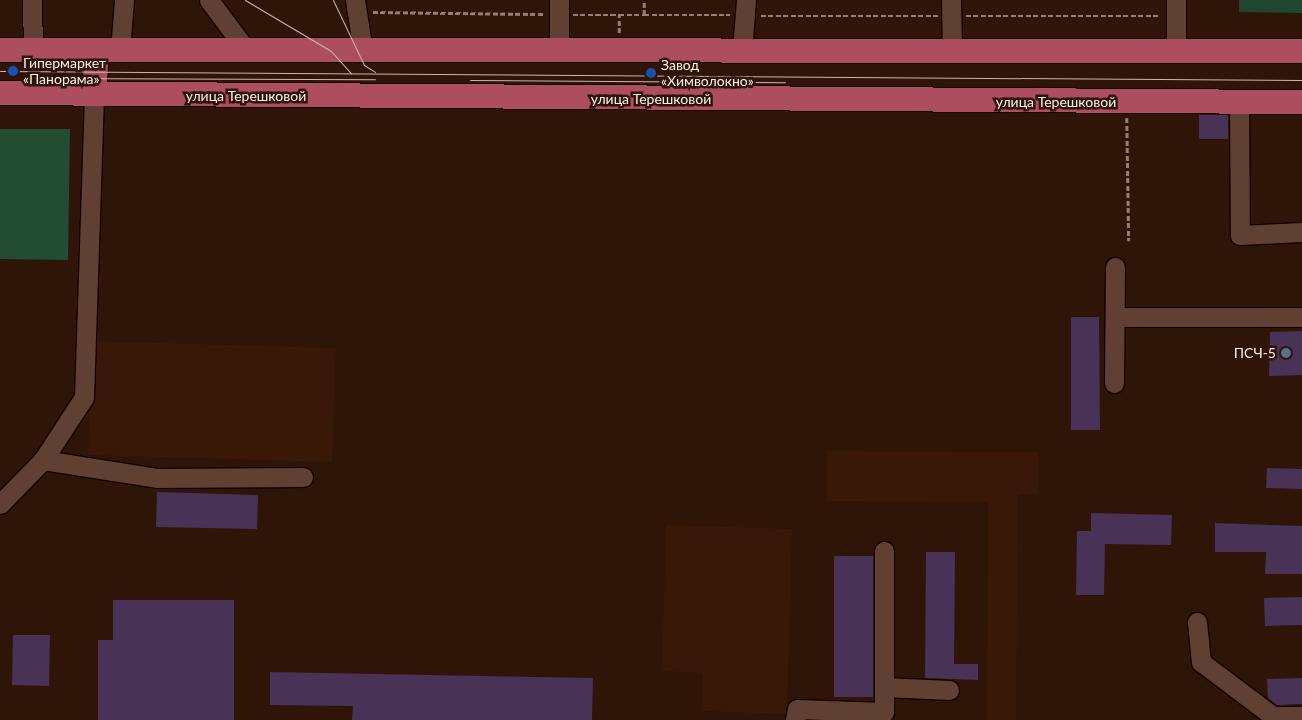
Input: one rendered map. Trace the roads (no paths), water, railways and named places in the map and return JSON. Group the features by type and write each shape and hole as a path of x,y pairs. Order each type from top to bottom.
{"main road":[{"path":"0,50 1302,51"},
{"path":"94,94 109,51"},
{"name":"улица Терешковой","path":"0,94 1302,102"}],"street":[{"path":"32,0 33,50"},
{"path":"109,51 124,0"},
{"path":"209,0 247,51"},
{"path":"355,6 363,51"},
{"path":"558,7 559,51"},
{"path":"742,51 746,8"},
{"path":"951,8 952,51"},
{"path":"1176,8 1176,51"},
{"path":"0,504 44,460 84,397 94,94"},
{"path":"1239,102 1240,235 1302,232"},
{"path":"1114,383 1115,267"},
{"path":"1115,317 1302,317"},
{"path":"44,460 157,478 303,477"},
{"path":"795,720 797,709 884,712 884,551"},
{"path":"1197,622 1201,662 1273,716 1302,716"},
{"path":"884,687 948,690"}],"tram line":[{"path":"245,0 331,51 351,73"},
{"path":"333,0 364,65 375,72"},
{"path":"0,71 1302,80"},
{"path":"42,78 375,79"},
{"path":"470,80 785,82"}],"place":[{"name":"Гипермаркет «Панорама»","path":"13,71"},
{"name":"Завод «Химволокно»","path":"651,73"},
{"name":"ПСЧ-5","path":"1286,353"}]}
